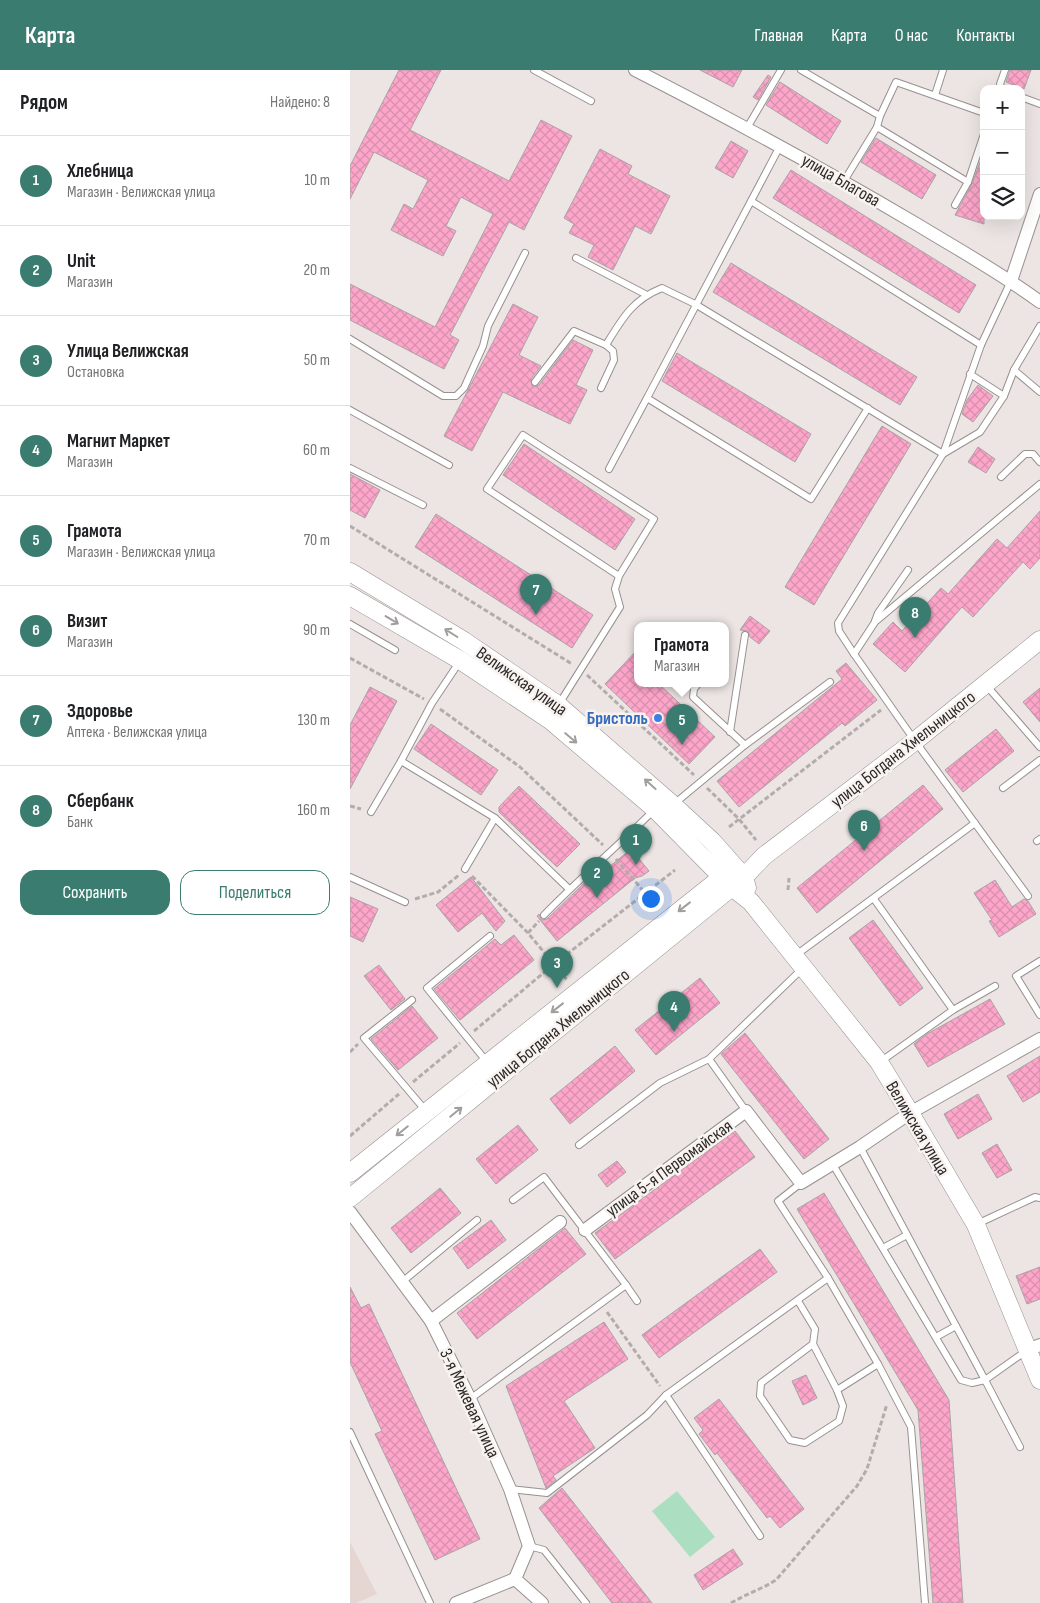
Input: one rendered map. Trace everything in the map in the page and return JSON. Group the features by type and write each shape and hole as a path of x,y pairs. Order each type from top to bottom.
{"main road":[{"name":"Велижская улица","path":"350,572 464,641 558,705 674,805 712,841 733,877 751,902 879,1062 976,1225 1034,1348 1040,1380"},
{"name":"Велижская улица","path":"350,596 460,660 550,720 733,877"},
{"name":"улица Богдана Хмельницкого","path":"350,1198 733,877 760,848 915,741 1040,640"},
{"name":"улица Богдана Хмельницкого","path":"350,1173 578,992 733,877"}],"street":[{"name":"улица Благова","path":"634,70 653,74 844,181 1011,280 1040,302"},
{"path":"1011,280 1040,194"},
{"path":"801,1183 860,1147 910,1113 1040,1039"},
{"name":"улица 5-я Первомайская","path":"585,1230 746,1111 801,1183"},
{"name":"3-я Межевая улица","path":"350,1212 431,1321 470,1399 510,1489 529,1546"},
{"path":"431,1321 560,1222"},
{"path":"459,1602 515,1579 529,1546"},
{"path":"515,1579 542,1603"}],"lane":[{"path":"534,70 592,101"},
{"path":"747,128 781,70"},
{"path":"801,70 880,116"},
{"path":"935,95 943,70"},
{"path":"1000,85 1005,70"},
{"path":"844,181 877,127 880,116 896,82 980,112"},
{"path":"1025,99 1040,104"},
{"path":"877,127 968,182"},
{"path":"609,469 780,145"},
{"path":"955,205 968,182 980,146"},
{"path":"751,201 980,345"},
{"path":"350,339 443,396 456,396 464,388 483,346 488,326 525,253"},
{"path":"576,258 645,294"},
{"path":"1011,280 980,345 943,454 838,623 839,631 854,654 1028,896"},
{"path":"606,345 623,317 645,294 662,288 695,304 943,454"},
{"path":"943,454 980,432 1004,396 1014,370 1040,326"},
{"path":"536,382 574,331 606,345 613,351 614,360 601,388"},
{"path":"1014,370 1040,392"},
{"path":"970,374 1004,396"},
{"path":"647,398 812,499 868,408"},
{"path":"350,410 448,465"},
{"path":"558,705 582,670 620,607 615,589 619,576 654,520 523,435 487,489 619,576"},
{"path":"1001,477 1025,454 1033,454 1040,462"},
{"path":"350,468 423,505"},
{"path":"875,622 1040,484"},
{"path":"854,654 875,622 878,613 908,570"},
{"path":"350,624 395,650"},
{"path":"730,732 745,635"},
{"path":"371,812 432,703 460,660"},
{"path":"674,805 745,745 830,682"},
{"path":"985,684 1040,747"},
{"path":"696,687 694,697 745,745"},
{"path":"1003,788 1040,760"},
{"path":"401,761 495,818 569,890"},
{"path":"544,915 655,809"},
{"path":"466,869 495,818"},
{"path":"579,1145 660,1083 709,1059 799,961 874,899 975,823"},
{"path":"350,877 405,902"},
{"path":"874,899 953,1010"},
{"path":"488,1062 427,988 490,936"},
{"path":"1040,961 1016,976 1040,1015"},
{"path":"879,1062 953,1010 995,986"},
{"path":"412,1000 364,1038 427,1112"},
{"path":"709,1059 746,1111"},
{"path":"860,1147 1020,1447"},
{"path":"832,1163 962,1380 972,1383 985,1380 1034,1348"},
{"path":"513,1200 544,1177 637,1301"},
{"path":"801,1183 778,1201 828,1278 878,1364 911,1427 924,1603"},
{"path":"976,1225 1035,1197 1040,1198"},
{"path":"402,1282 478,1220"},
{"path":"883,1248 907,1235"},
{"path":"510,1489 547,1493 647,1416 666,1396 828,1278"},
{"path":"470,1399 626,1285"},
{"path":"798,1301 815,1329 813,1344 837,1390 843,1406 839,1421 805,1443 790,1440 760,1396 761,1382 813,1344"},
{"path":"936,1337 956,1326"},
{"path":"837,1390 878,1364"},
{"path":"666,1396 760,1536"},
{"path":"350,1432 430,1603"},
{"path":"529,1546 544,1550 586,1603"}],"path":[{"path":"350,526 582,670 739,819 760,848"},
{"path":"350,658 432,703 520,767 611,852 644,893"},
{"path":"728,827 889,704"},
{"path":"405,902 438,892 466,869 528,933 553,965 578,992"},
{"path":"350,1136 553,965 675,870"},
{"path":"788,890 789,878"},
{"path":"601,1303 666,1396"},
{"path":"732,1603 744,1595 763,1588 776,1580 857,1486 867,1469 891,1389"}],"shaded area":[{"path":"350,1542 377,1594 356,1603 350,1603"}],"green space":[{"path":"677,1491 715,1537 690,1557 652,1511"}],"building":[{"path":"399,70 441,70 410,130 509,181 541,120 572,136 524,230 509,222 450,335 459,340 444,369 350,320 350,284 435,327 493,214 461,197 446,226 456,231 443,256 391,230 404,204 413,209 428,180 374,152 350,199 350,166"},
{"path":"700,70 742,70 733,87"},
{"path":"1010,70 1031,70 1025,86 1006,82"},
{"path":"768,75 771,77 758,100 753,97"},
{"path":"780,82 841,121 827,144 766,105"},
{"path":"876,138 936,175 922,199 861,162"},
{"path":"731,141 748,151 733,178 715,168"},
{"path":"600,149 632,166 628,174 670,196 651,234 635,226 613,270 588,257 594,245 569,233 574,224 564,218"},
{"path":"980,162 980,220 984,220 984,224 955,215 972,184"},
{"path":"791,170 976,285 959,313 773,198"},
{"path":"731,263 917,377 900,405 713,292"},
{"path":"513,304 538,317 519,355 541,366 531,379 532,386 539,385 573,340 593,350 576,385 587,390 570,424 503,392 472,451 444,436"},
{"path":"677,353 811,434 795,462 662,381"},
{"path":"978,385 993,396 973,422 962,414 967,400"},
{"path":"882,426 911,444 814,605 785,587"},
{"path":"524,444 635,519 615,550 503,475"},
{"path":"978,447 995,459 986,473 968,462"},
{"path":"350,474 380,490 365,518 350,510"},
{"path":"1040,511 1040,558 1030,569 1023,562 973,617 962,607 905,672 873,644 893,622 902,631 941,588 948,594 997,539 1007,548"},
{"path":"436,514 593,615 572,648 415,547"},
{"path":"750,616 770,631 759,644 750,637 748,631 740,630"},
{"path":"634,653 634,687 662,687 715,737 689,764 605,684"},
{"path":"846,663 877,700 845,726 842,723 739,807 717,781 842,679 836,671"},
{"path":"370,687 397,701 350,789 350,725"},
{"path":"1040,688 1040,722 1023,702"},
{"path":"431,724 498,770 481,795 414,749"},
{"path":"996,729 1014,751 963,792 945,770"},
{"path":"923,785 943,809 817,913 797,888"},
{"path":"519,786 580,844 557,867 499,812 499,807"},
{"path":"631,849 649,871 635,878 557,941 537,916 539,914 542,920 547,919 605,863 609,867"},
{"path":"471,877 505,921 496,931 482,913 458,932 436,905"},
{"path":"995,880 1012,907 1024,899 1028,901 1036,914 999,937 989,921 992,920 974,893"},
{"path":"350,897 378,909 363,942 350,936"},
{"path":"873,920 923,988 900,1006 849,938"},
{"path":"514,935 534,960 460,1020 434,989 495,939 501,945"},
{"path":"379,965 405,999 391,1010 364,976"},
{"path":"700,978 720,1003 656,1055 635,1030"},
{"path":"990,999 1005,1024 928,1067 914,1044 927,1034"},
{"path":"412,1006 438,1038 398,1070 371,1039"},
{"path":"745,1033 829,1139 804,1159 721,1054"},
{"path":"615,1046 635,1071 570,1124 550,1099"},
{"path":"1040,1056 1040,1092 1023,1102 1007,1076"},
{"path":"978,1094 992,1119 958,1139 944,1114"},
{"path":"518,1125 538,1150 496,1184 476,1159"},
{"path":"735,1131 755,1157 615,1259 595,1233"},
{"path":"997,1144 1012,1170 997,1178 982,1153"},
{"path":"617,1161 626,1172 607,1187 598,1175"},
{"path":"440,1188 461,1213 411,1253 391,1228"},
{"path":"824,1193 949,1400 963,1603 933,1603 918,1410 797,1209"},
{"path":"491,1220 506,1240 468,1269 453,1248"},
{"path":"565,1228 586,1254 477,1339 457,1313"},
{"path":"760,1249 777,1272 659,1358 642,1335"},
{"path":"1040,1267 1040,1299 1027,1304 1016,1276"},
{"path":"350,1287 361,1308 369,1304 480,1539 435,1560 375,1434 382,1431 350,1362"},
{"path":"604,1322 628,1359 564,1401 595,1448 553,1476 556,1480 546,1488 506,1386"},
{"path":"806,1375 817,1398 803,1405 792,1381"},
{"path":"719,1399 804,1509 780,1528 770,1516 767,1518 717,1453 715,1455 699,1434 703,1430 694,1418"},
{"path":"562,1488 652,1603 612,1603 539,1508"},
{"path":"733,1549 743,1564 703,1590 694,1575"}],"place":[{"name":"Здоровье","path":"536,615"},
{"name":"Сбербанк","path":"915,638"},
{"name":"Бристоль","path":"658,718"},
{"name":"Грамота","path":"682,745"},
{"name":"Визит","path":"864,851"},
{"name":"Хлебница","path":"636,865"},
{"name":"Unit","path":"597,898"},
{"name":"Улица Велижская","path":"557,988"},
{"name":"Магнит Маркет","path":"674,1032"}]}
